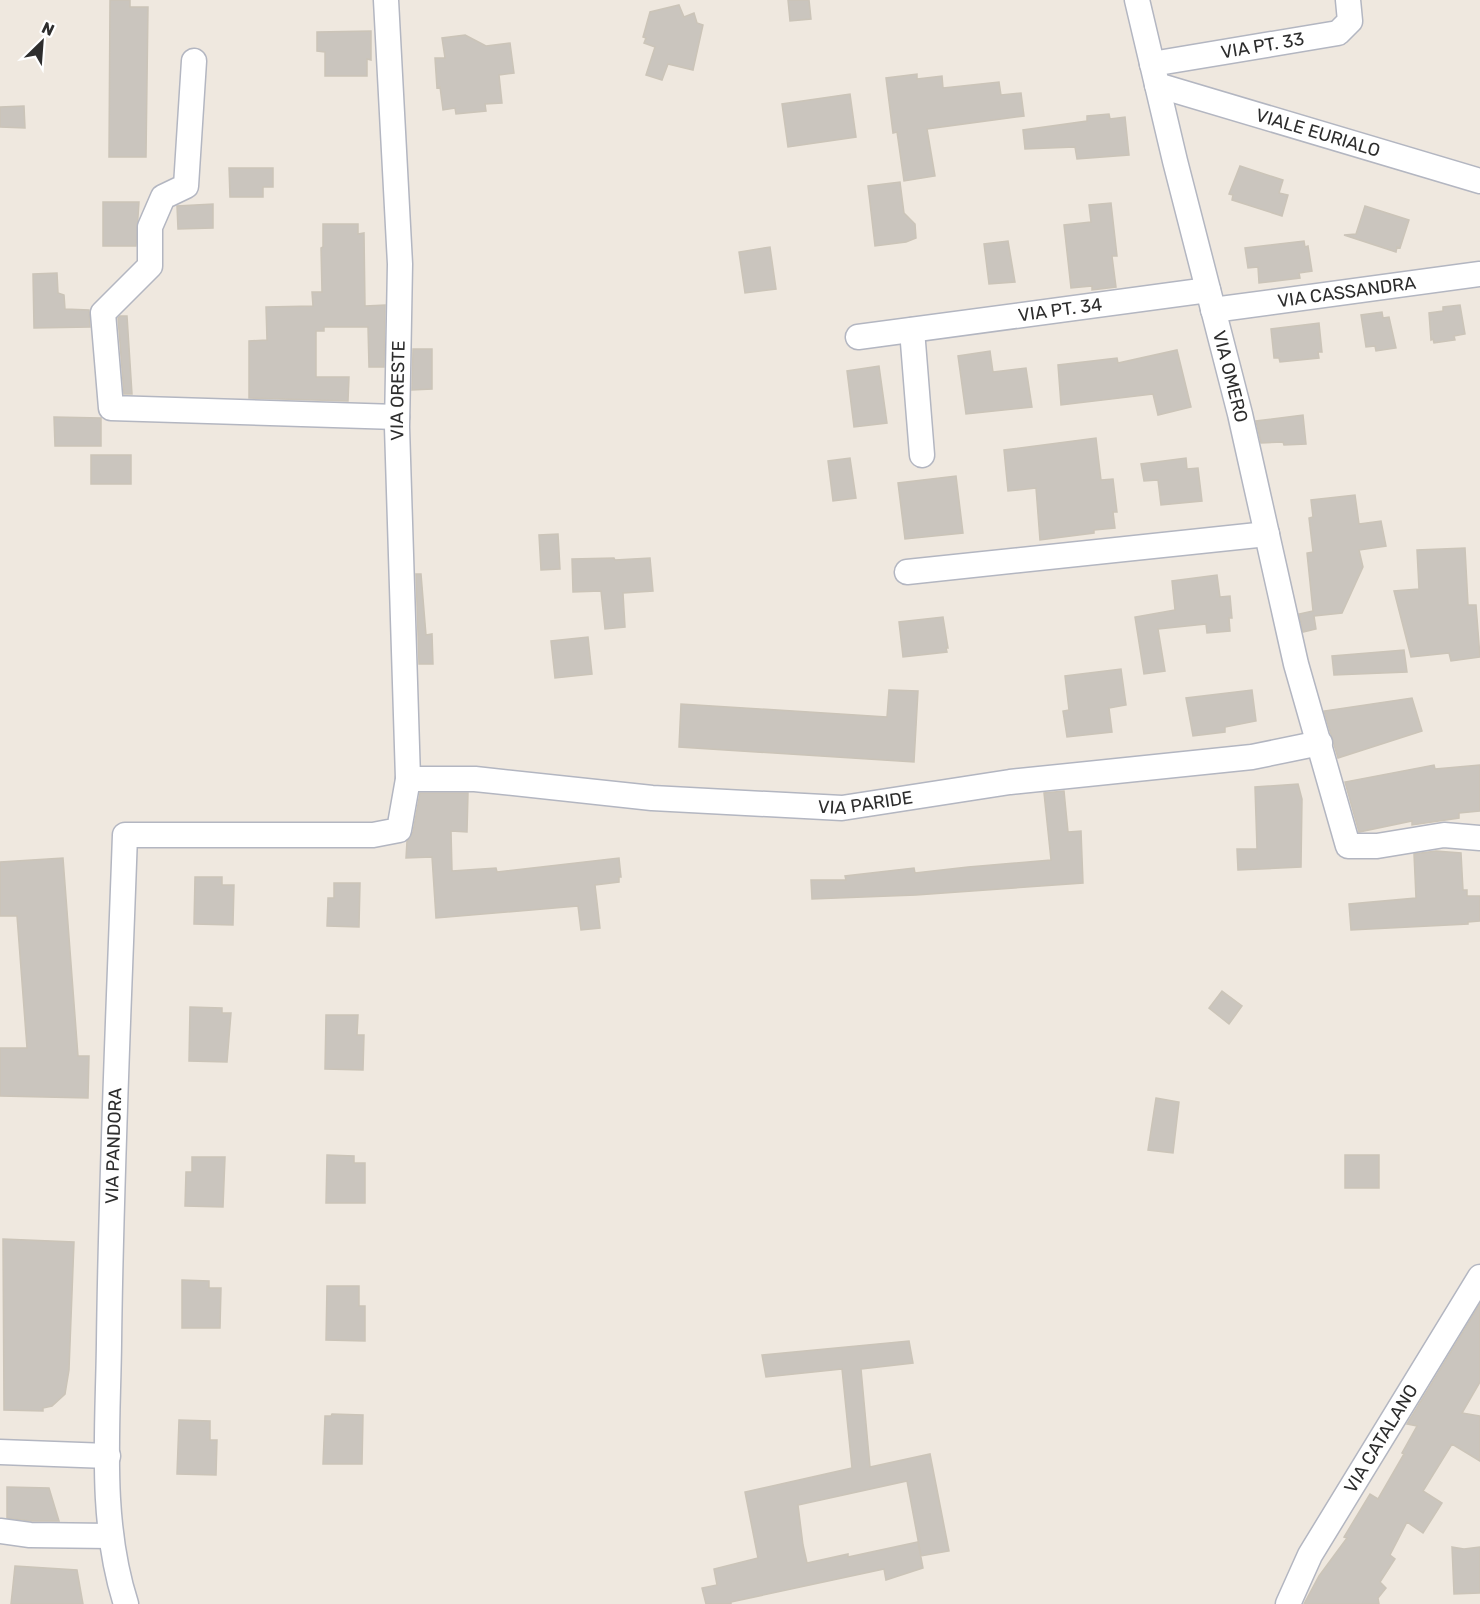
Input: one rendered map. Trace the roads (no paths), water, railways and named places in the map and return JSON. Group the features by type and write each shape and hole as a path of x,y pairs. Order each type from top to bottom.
{"street":[{"name":"VIA ORESTE","path":"125,835 373,835 399,830 408,779 398,417 400,264 386,0"},
{"name":"VIA OMERO","path":"1137,0 1267,534 1296,664 1348,846 1377,846 1444,835 1480,837"},
{"name":"VIA PT. 33","path":"1155,75 1338,33 1350,21 1348,0"},
{"path":"194,62 186,186 163,196 150,227 150,266 103,313 111,408 398,417"},
{"name":"VIALE EURIALO","path":"1155,75 1480,181"},
{"name":"VIA CASSANDRA","path":"1210,300 1480,274"},
{"name":"VIA PT. 34","path":"858,337 1210,300"},
{"path":"912,330 922,455"},
{"path":"906,572 1267,534"},
{"name":"VIA PARIDE","path":"408,779 475,779 652,798 842,807 1010,782 1322,749"},
{"name":"VIA PANDORA","path":"125,835 110,1265 108,1485 111,1536 117,1578 126,1604"},
{"name":"VIA CATALANO","path":"1288,1604 1310,1555 1480,1277"},
{"path":"0,1452 108,1456"},
{"path":"0,1531 30,1535 111,1536"}]}
